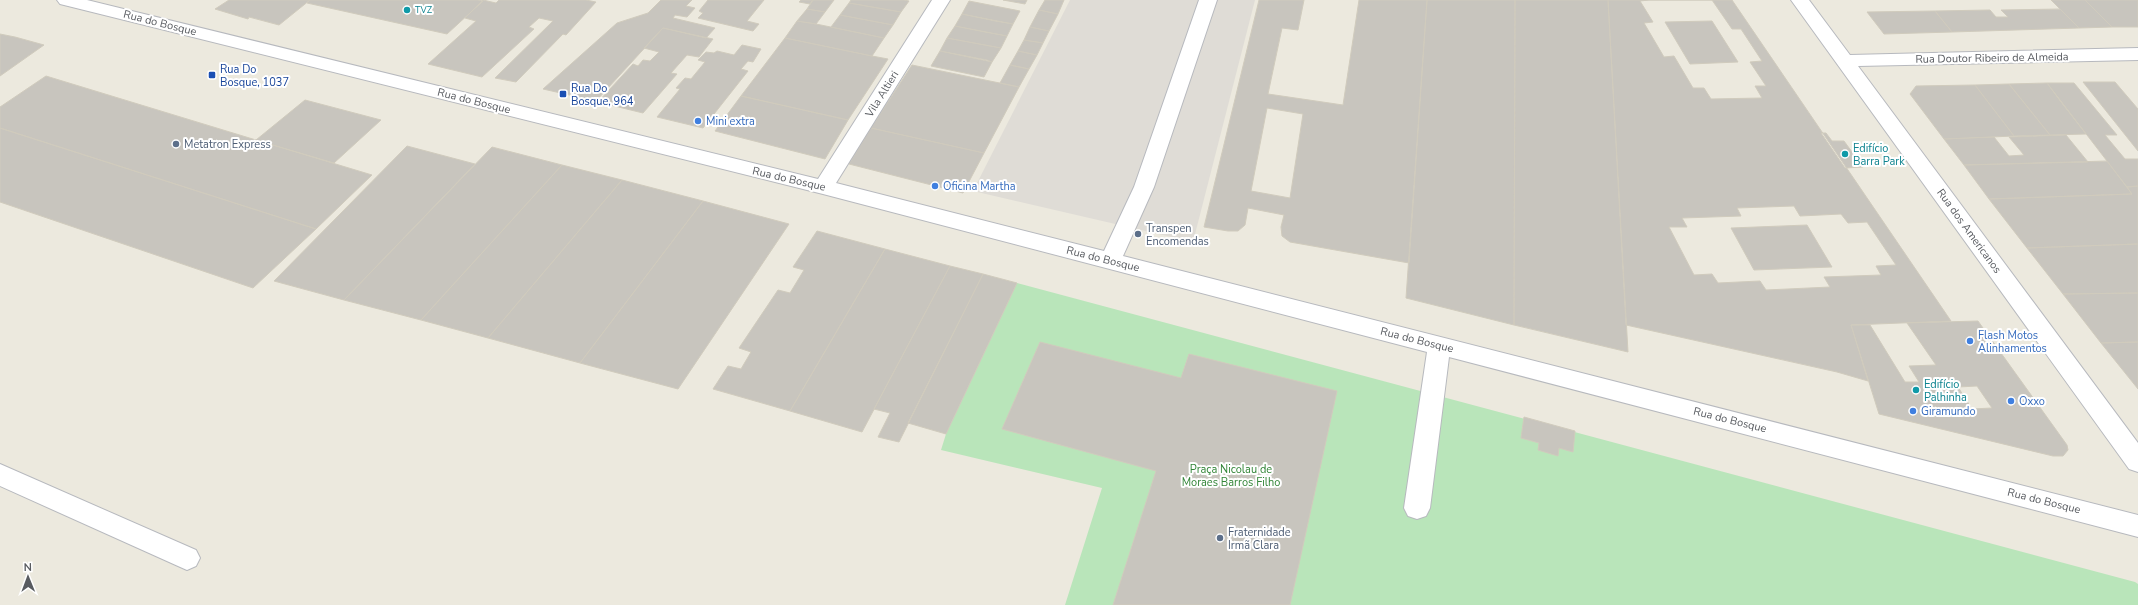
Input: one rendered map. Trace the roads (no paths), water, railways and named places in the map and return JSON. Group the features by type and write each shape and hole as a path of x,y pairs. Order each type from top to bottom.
{"street":[{"name":"Rua do Bosque","path":"66,0 823,187 2138,526"},
{"name":"Vila Altieri","path":"823,187 941,0"},
{"path":"1110,261 1144,187 1208,0"},
{"name":"Rua dos Americanos","path":"1800,0 2138,462"},
{"name":"Rua Doutor Ribeiro de Almeida","path":"1845,61 2138,54"},
{"path":"1417,508 1439,346"},
{"path":"0,475 187,558"}],"place":[{"name":"TVZ","path":"407,10"},
{"name":"Rua Do Bosque, 1037","path":"212,75"},
{"name":"Rua Do Bosque, 964","path":"563,94"},
{"name":"Mini extra","path":"698,121"},
{"name":"Metatron Express","path":"176,144"},
{"name":"Edifício Barra Park","path":"1845,154"},
{"name":"Oficina Martha","path":"935,186"},
{"name":"Transpen Encomendas","path":"1138,234"},
{"name":"Flash Motos Alinhamentos","path":"1970,341"},
{"name":"Edifício Palhinha","path":"1916,390"},
{"name":"Oxxo","path":"2011,401"},
{"name":"Giramundo","path":"1913,411"},
{"name":"Fraternidade Irmã Clara","path":"1220,538"}],"park label":[{"name":"Praça Nicolau de Moraes Barros Filho","path":"1231,475"}]}
